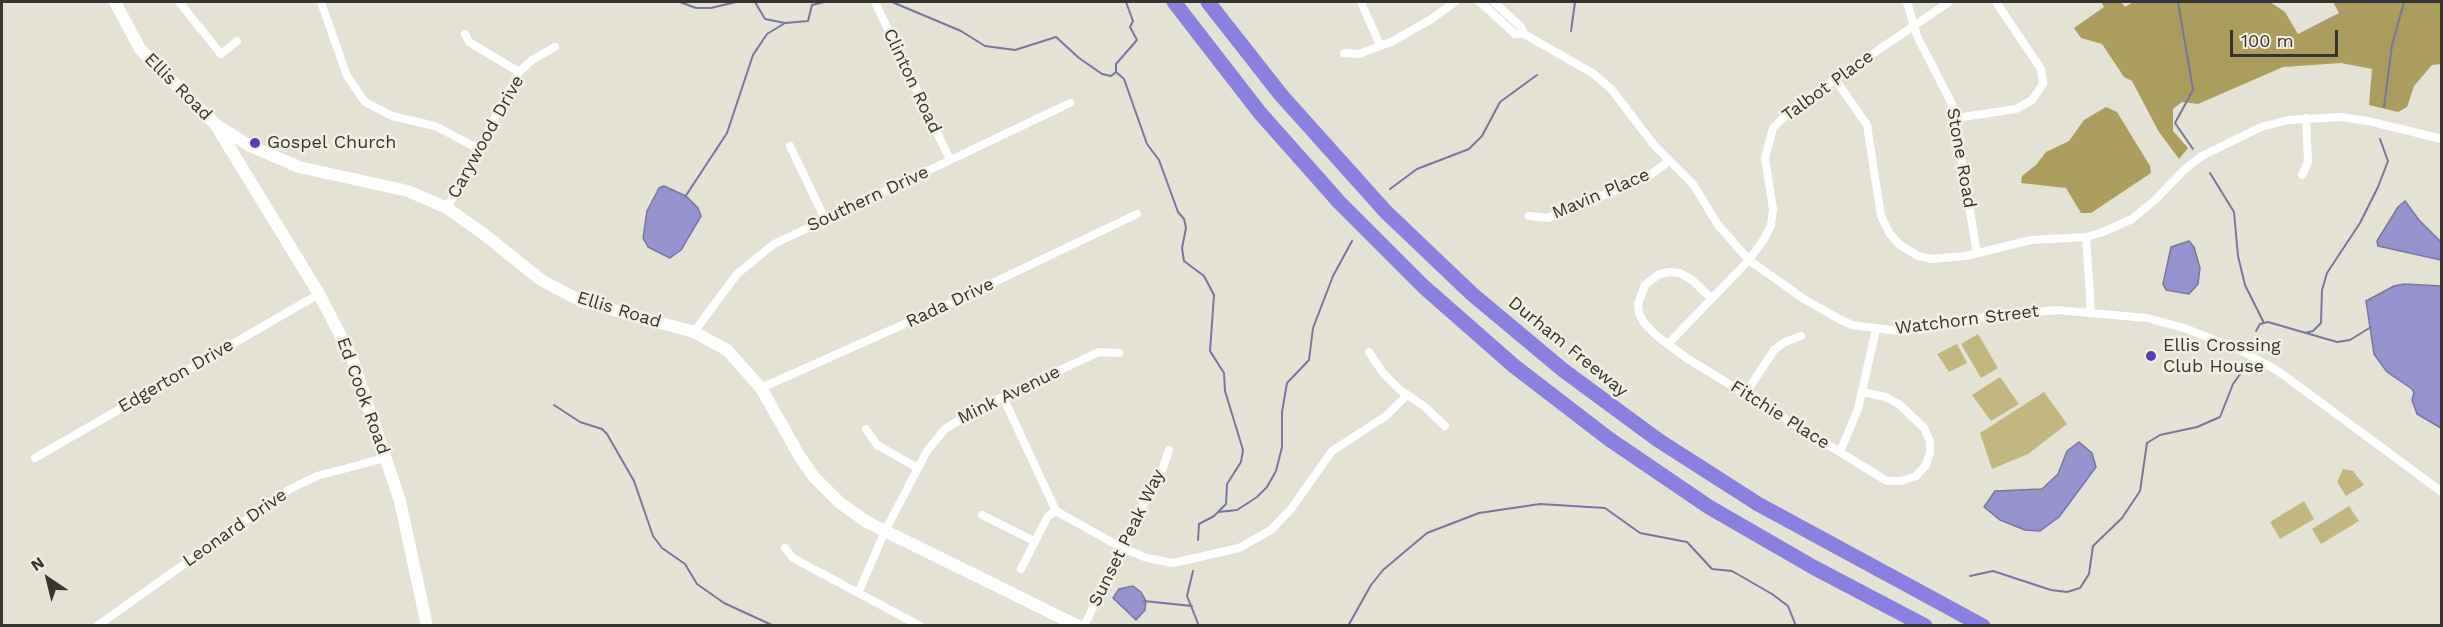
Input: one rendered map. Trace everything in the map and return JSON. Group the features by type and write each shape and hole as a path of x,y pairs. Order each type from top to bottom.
{"highway":[{"path":"1174,2 1234,82 1312,173 1424,287 1514,366 1609,439 1709,507 1813,567 1925,626"},
{"name":"Durham Freeway","path":"1208,2 1281,95 1386,212 1472,294 1563,370 1658,440 1758,504 1983,626"}],"main road":[{"name":"Ellis Road","path":"115,2 140,50 215,124 250,146 299,167 408,191 447,208 541,280 581,302 694,332 727,350 761,388 814,477 840,503 885,531 1078,626"},
{"name":"Ed Cook Road","path":"215,124 319,294 352,358 408,531 427,626"}],"street":[{"path":"179,2 222,54 237,40"},
{"path":"321,2 347,76 365,102 392,116 435,126 479,149"},
{"name":"Clinton Road","path":"875,2 950,160"},
{"path":"1361,2 1380,45"},
{"path":"1344,53 1359,54 1405,35 1455,2"},
{"name":"Watchorn Street","path":"1480,2 1515,34 1524,34 1594,74 1612,90 1670,161 1693,184 1718,225 1749,260 1804,299 1839,319 1876,329 1925,329 2026,311 2091,312 2147,318 2184,328 2240,350 2278,371 2442,492"},
{"name":"Watchorn Street","path":"1494,2 1521,27 1524,34"},
{"name":"Stone Road","path":"1907,2 1913,25 1947,90 1956,118 1977,253"},
{"name":"Talbot Place","path":"1668,345 1749,260 1771,225 1772,197 1765,158 1773,128 1793,108 1949,2"},
{"path":"1956,118 2016,109 2032,100 2043,84 2041,69 2036,60 1996,2"},
{"path":"465,34 469,42 519,72"},
{"name":"Carywood Drive","path":"447,208 519,72 532,60 555,47"},
{"path":"1835,80 1867,125 1881,216 1890,234 1918,256 1932,259 1977,253 2031,240 2086,237 2132,219 2154,201 2186,168 2230,141 2261,127 2306,118 2341,117 2368,121 2442,140"},
{"name":"Southern Drive","path":"694,332 722,292 745,266 774,244 1070,103"},
{"path":"2302,175 2308,162 2306,118"},
{"path":"790,146 825,219"},
{"name":"Mavin Place","path":"1529,216 1548,218 1646,178 1670,161"},
{"name":"Rada Drive","path":"761,388 936,310 1137,214"},
{"path":"2086,237 2091,312"},
{"name":"Fitchie Place","path":"1711,298 1680,273 1659,274 1645,285 1638,304 1639,313 1644,323 1668,345 1887,481 1901,481 1916,476 1926,465 1930,441 1924,428 1900,405 1886,397 1862,392"},
{"name":"Edgerton Drive","path":"34,458 319,294"},
{"path":"1840,452 1851,430 1876,329"},
{"path":"1746,393 1774,350 1785,342 1801,336"},
{"name":"Mink Avenue","path":"859,591 885,531 918,468 934,440 945,429 1003,397 1099,352 1119,353"},
{"path":"1369,352 1383,373 1406,396 1418,401 1445,426"},
{"path":"1003,397 1056,511 1122,548 1161,562 1173,563 1239,548 1257,540 1281,521 1332,451 1386,417 1406,396"},
{"path":"866,429 877,445 918,468"},
{"name":"Sunset Peak Way","path":"1084,626 1162,471 1169,450"},
{"name":"Leonard Drive","path":"97,626 290,489 317,476 385,458"},
{"path":"1021,569 1048,516 1056,511"},
{"path":"982,515 1034,541"},
{"path":"785,548 793,558 859,591 920,626"}],"shaded area":[{"path":"2101,2 2121,2 2125,7 2133,2 2270,2 2285,12 2298,34 2339,13 2333,2 2441,2 2441,64 2432,65 2414,86 2407,107 2398,112 2369,105 2372,69 2341,63 2283,67 2198,104 2182,102 2173,109 2173,131 2188,148 2179,159 2159,132 2132,81 2124,77 2102,44 2081,38 2074,28 2104,7"},
{"path":"2106,107 2117,112 2150,166 2151,173 2091,213 2081,213 2066,188 2021,183 2022,176 2036,165 2046,152 2069,141 2084,120"},
{"path":"664,186 686,196 698,208 701,216 681,250 670,258 648,247 643,238 647,211 659,188"},
{"path":"2405,201 2419,220 2441,242 2441,260 2378,246 2377,241 2398,207"},
{"path":"2189,241 2194,247 2200,268 2198,284 2189,294 2166,290 2163,284 2171,247"},
{"path":"2404,284 2441,286 2441,428 2417,414 2412,400 2414,393 2412,389 2387,372 2374,354 2366,301 2394,286"},
{"path":"1978,334 1998,368 1981,378 1961,344"},
{"path":"1957,344 1967,363 1949,372 1937,354"},
{"path":"2000,377 2019,404 1991,421 1972,395"},
{"path":"2044,392 2067,424 2028,454 1992,469 1980,433"},
{"path":"2079,442 2092,453 2096,467 2059,517 2040,531 2025,530 2000,520 1984,507 1995,491 2042,489 2058,474 2067,451"},
{"path":"2343,469 2353,471 2364,485 2346,496 2337,482"},
{"path":"2304,501 2314,519 2280,539 2270,522"},
{"path":"2349,506 2359,521 2321,544 2312,529"},
{"path":"1133,586 1141,592 1146,601 1145,610 1136,620 1113,598 1119,589"}],"waterway":[{"path":"680,2 696,8 711,8 736,2"},
{"path":"755,2 765,19 785,23 808,21 812,5 824,2"},
{"path":"892,2 961,31 985,46 1015,50 1056,37 1079,58 1102,74 1111,76 1116,72"},
{"path":"1116,72 1116,64 1137,40 1130,27 1133,21 1126,2"},
{"path":"1571,31 1575,2"},
{"path":"2178,2 2193,90 2175,123 2193,149"},
{"path":"2384,107 2392,45 2404,2"},
{"path":"685,197 727,133 753,55 767,34 785,23"},
{"path":"1116,72 1124,79 1147,144 1159,160 1178,212 1184,219 1186,228 1182,248 1184,261 1204,276 1214,295 1210,351 1224,373 1225,391 1243,450 1241,462 1227,484 1226,504 1214,516 1199,524 1198,540"},
{"path":"1390,189 1417,169 1469,149 1482,136 1500,102 1537,75"},
{"path":"2305,333 2313,331 2321,323 2322,290 2327,273 2360,223 2378,187 2388,161 2380,139"},
{"path":"2210,173 2234,212 2238,256 2245,285 2264,323"},
{"path":"1219,512 1237,510 1257,497 1267,487 1276,471 1282,447 1282,412 1287,383 1309,360 1313,328 1333,276 1352,241"},
{"path":"2256,331 2260,324 2268,322 2337,342 2350,340 2371,327"},
{"path":"1970,576 1993,571 2051,590 2067,592 2080,588 2089,574 2093,546 2122,518 2140,491 2147,443 2160,435 2197,427 2220,417 2233,384 2243,370"},
{"path":"554,405 580,422 602,429 607,434 634,481 653,536 662,548 685,564 697,584 724,603 774,626"},
{"path":"1348,626 1371,585 1383,570 1427,533 1479,513 1540,504 1605,508 1640,533 1687,542 1712,569 1732,571 1788,606 1796,626"},
{"path":"1193,571 1187,596 1199,626"},
{"path":"1144,601 1192,606"}],"place":[{"name":"Gospel Church","path":"255,143"},
{"name":"Ellis Crossing Club House","path":"2151,356"}]}
